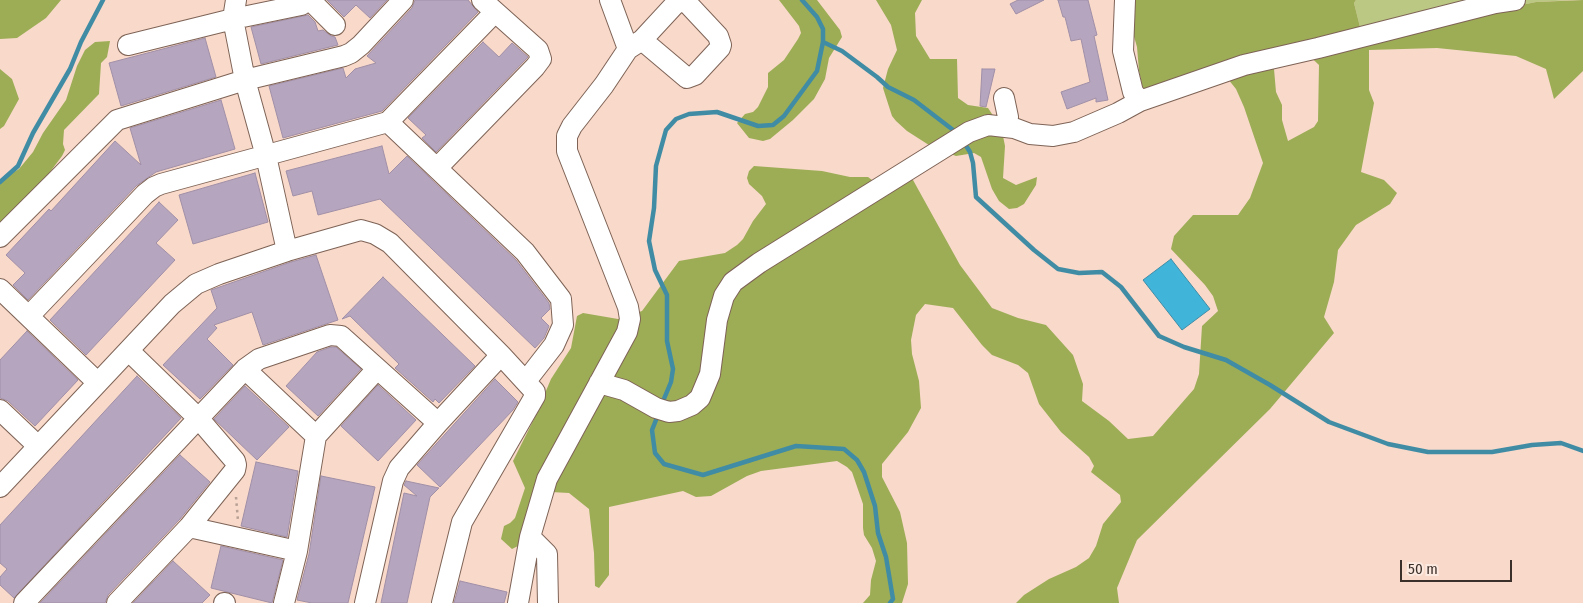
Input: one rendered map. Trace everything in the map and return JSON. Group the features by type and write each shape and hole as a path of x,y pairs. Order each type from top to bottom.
{"street":[{"path":"128,45 235,10 300,5 309,0 335,25"},
{"path":"0,237 117,120 245,80 351,53 361,45 403,0"},
{"path":"518,603 530,537 547,479 627,332 630,319 628,307 567,151 567,136 572,126 635,45 610,0"},
{"path":"1125,0 1123,51 1133,92 1140,101"},
{"path":"599,383 624,390 662,410 678,411 692,404 700,398 710,374 716,320 724,296 734,282 774,254 960,137 988,125 1014,128 1030,134 1053,136 1074,132 1118,113 1140,101 1244,65 1495,3 1515,0"},
{"path":"29,316 145,194 154,187 388,122 488,6 538,50 541,59 437,168"},
{"path":"235,10 245,80 266,156 287,251"},
{"path":"1004,98 1008,116 1005,127"},
{"path":"388,122 525,252 561,299 563,326 554,345 526,381"},
{"path":"0,487 97,382 129,352 172,304 196,284 287,251 360,230 375,234 390,243 535,392 462,522 442,603"},
{"path":"0,289 97,382"},
{"path":"24,603 245,369 259,359 330,335 342,336 438,423"},
{"path":"117,603 189,527 235,470 236,461 199,419 129,352"},
{"path":"365,603 393,481 399,468 501,355"},
{"path":"245,369 316,436"},
{"path":"284,603 297,551 316,436 377,369"},
{"path":"0,410 38,446"},
{"path":"189,527 297,551"},
{"path":"530,537 547,554 548,603"}],"path":[{"path":"235,470 239,538"}],"green space":[{"path":"0,0 61,0 46,18 17,38 0,39"},
{"path":"779,0 817,0 840,30 842,37 829,58 825,79 814,99 770,139 763,141 749,138 737,123 745,114 753,112 758,107 768,87 768,73 784,60 801,33 799,26"},
{"path":"876,0 922,0 915,13 916,36 930,59 957,59 958,98 968,105 988,108 992,114 1003,136 1005,146 1003,178 1016,185 1037,177 1036,185 1024,204 1017,208 1009,209 999,201 992,189 981,157 974,153 956,156 932,147 907,131 892,116 883,88 888,69 897,50 891,25"},
{"path":"1132,0 1356,0 1354,3 1360,27 1432,23 1536,2 1583,0 1583,71 1554,99 1546,69 1516,56 1437,48 1369,50 1369,90 1374,103 1361,172 1384,180 1397,193 1390,204 1356,225 1338,250 1334,282 1324,317 1334,333 1270,409 1137,540 1117,588 1119,603 1016,603 1024,595 1049,579 1076,567 1089,558 1096,546 1103,524 1121,502 1120,495 1091,472 1094,466 1089,457 1061,432 1039,404 1028,373 1018,365 992,355 953,308 925,304 916,315 911,340 912,354 919,381 921,408 908,432 882,464 882,477 900,512 907,543 908,584 902,603 863,603 870,595 871,580 876,561 872,548 864,535 863,504 852,472 837,461 761,471 747,476 711,496 696,497 683,491 609,507 609,575 599,588 595,586 594,553 589,509 569,493 551,492 520,545 512,549 501,539 504,526 515,518 525,488 513,461 551,379 571,348 577,316 583,313 618,319 642,311 679,261 725,253 737,245 766,204 762,196 749,184 747,178 749,171 754,166 822,171 850,177 868,177 876,183 913,180 960,265 992,308 1018,318 1046,325 1073,355 1083,384 1082,401 1109,421 1128,439 1153,436 1194,389 1199,374 1202,326 1218,311 1213,296 1205,285 1171,249 1174,236 1193,215 1238,215 1250,198 1263,163 1244,107 1236,89 1228,79 1147,107 1133,33","holes":["1280,49 1302,49 1319,65 1318,121 1314,127 1288,141 1282,120 1282,105 1276,92 1274,69"]},
{"path":"1356,0 1574,0 1536,2 1432,23 1360,27 1354,3"},
{"path":"110,41 107,57 101,63 99,94 64,130 63,144 65,150 62,156 50,172 0,225 0,180 19,169 33,152 43,133 66,100 77,66 85,50 95,42"},
{"path":"0,69 12,79 19,99 4,126 0,129"}],"water":[{"path":"1171,259 1210,309 1182,330 1143,280"}],"building":[{"path":"327,0 387,0 370,18 356,5 344,17"},
{"path":"415,0 468,0 478,12 382,111 283,138 269,86 343,68 346,78 355,69 376,63 367,56 412,8"},
{"path":"1018,0 1044,0 1016,14 1010,4"},
{"path":"1058,0 1088,0 1097,35 1094,36 1108,100 1096,102 1096,98 1067,109 1061,92 1090,82 1081,39 1071,41 1065,17 1063,17"},
{"path":"308,15 315,22 318,31 323,30 335,37 338,45 261,64 251,27"},
{"path":"205,38 216,77 121,106 109,63"},
{"path":"483,42 499,57 512,43 528,57 436,152 422,138 426,135 408,118"},
{"path":"982,69 995,69 986,107 980,106"},
{"path":"221,100 235,149 156,172 136,186 28,300 13,285 25,273 6,255 49,209 51,211 115,141 141,165 130,128"},
{"path":"382,146 389,174 407,156 516,260 549,303 550,309 541,318 549,326 544,338 535,348 380,199 318,215 312,191 293,196 286,171"},
{"path":"255,173 268,222 193,244 179,195"},
{"path":"159,202 178,220 156,243 175,260 86,355 50,320"},
{"path":"316,255 338,320 263,345 252,312 214,325 217,328 207,339 233,365 200,399 163,365 217,308 211,290"},
{"path":"383,277 475,366 439,403 435,399 433,402 395,368 399,364 350,316 342,319"},
{"path":"27,331 78,380 35,426 8,401 0,398 0,360"},
{"path":"336,347 361,369 318,416 286,386 317,352"},
{"path":"137,376 181,418 14,598 0,585 0,577 7,569 0,563 0,525"},
{"path":"495,379 518,402 513,410 440,487 417,465"},
{"path":"378,385 416,420 378,461 341,426"},
{"path":"245,386 289,427 257,460 214,419"},
{"path":"180,455 210,482 180,519 108,595 105,603 40,603"},
{"path":"256,462 298,471 287,537 241,526"},
{"path":"321,476 375,487 348,603 312,603 297,600 309,554"},
{"path":"406,481 439,488 430,497 407,603 381,603 404,493 417,496 404,485"},
{"path":"221,546 283,560 272,603 211,588"},
{"path":"173,561 210,595 202,603 133,603"},
{"path":"460,581 507,592 504,603 454,603"}],"waterway":[{"path":"0,182 18,166 33,133 70,69 81,42 103,0"},
{"path":"661,406 671,382 673,369 667,341 667,295 655,270 649,241 654,208 656,166 666,130 676,119 689,114 717,112 758,126 773,125 784,116 817,71 823,42 823,29 817,17 802,0"},
{"path":"823,42 842,51 888,87 914,100 957,133"},
{"path":"963,141 970,152 973,163 976,197 1034,250 1058,269 1079,273 1102,272 1121,287 1159,336 1184,347 1226,360 1329,422 1388,444 1428,452 1492,452 1532,445 1561,443 1583,451"},
{"path":"658,415 652,430 655,453 664,464 703,475 796,446 844,449 857,460 864,472 875,506 878,533 886,557 893,599 890,603"}]}
